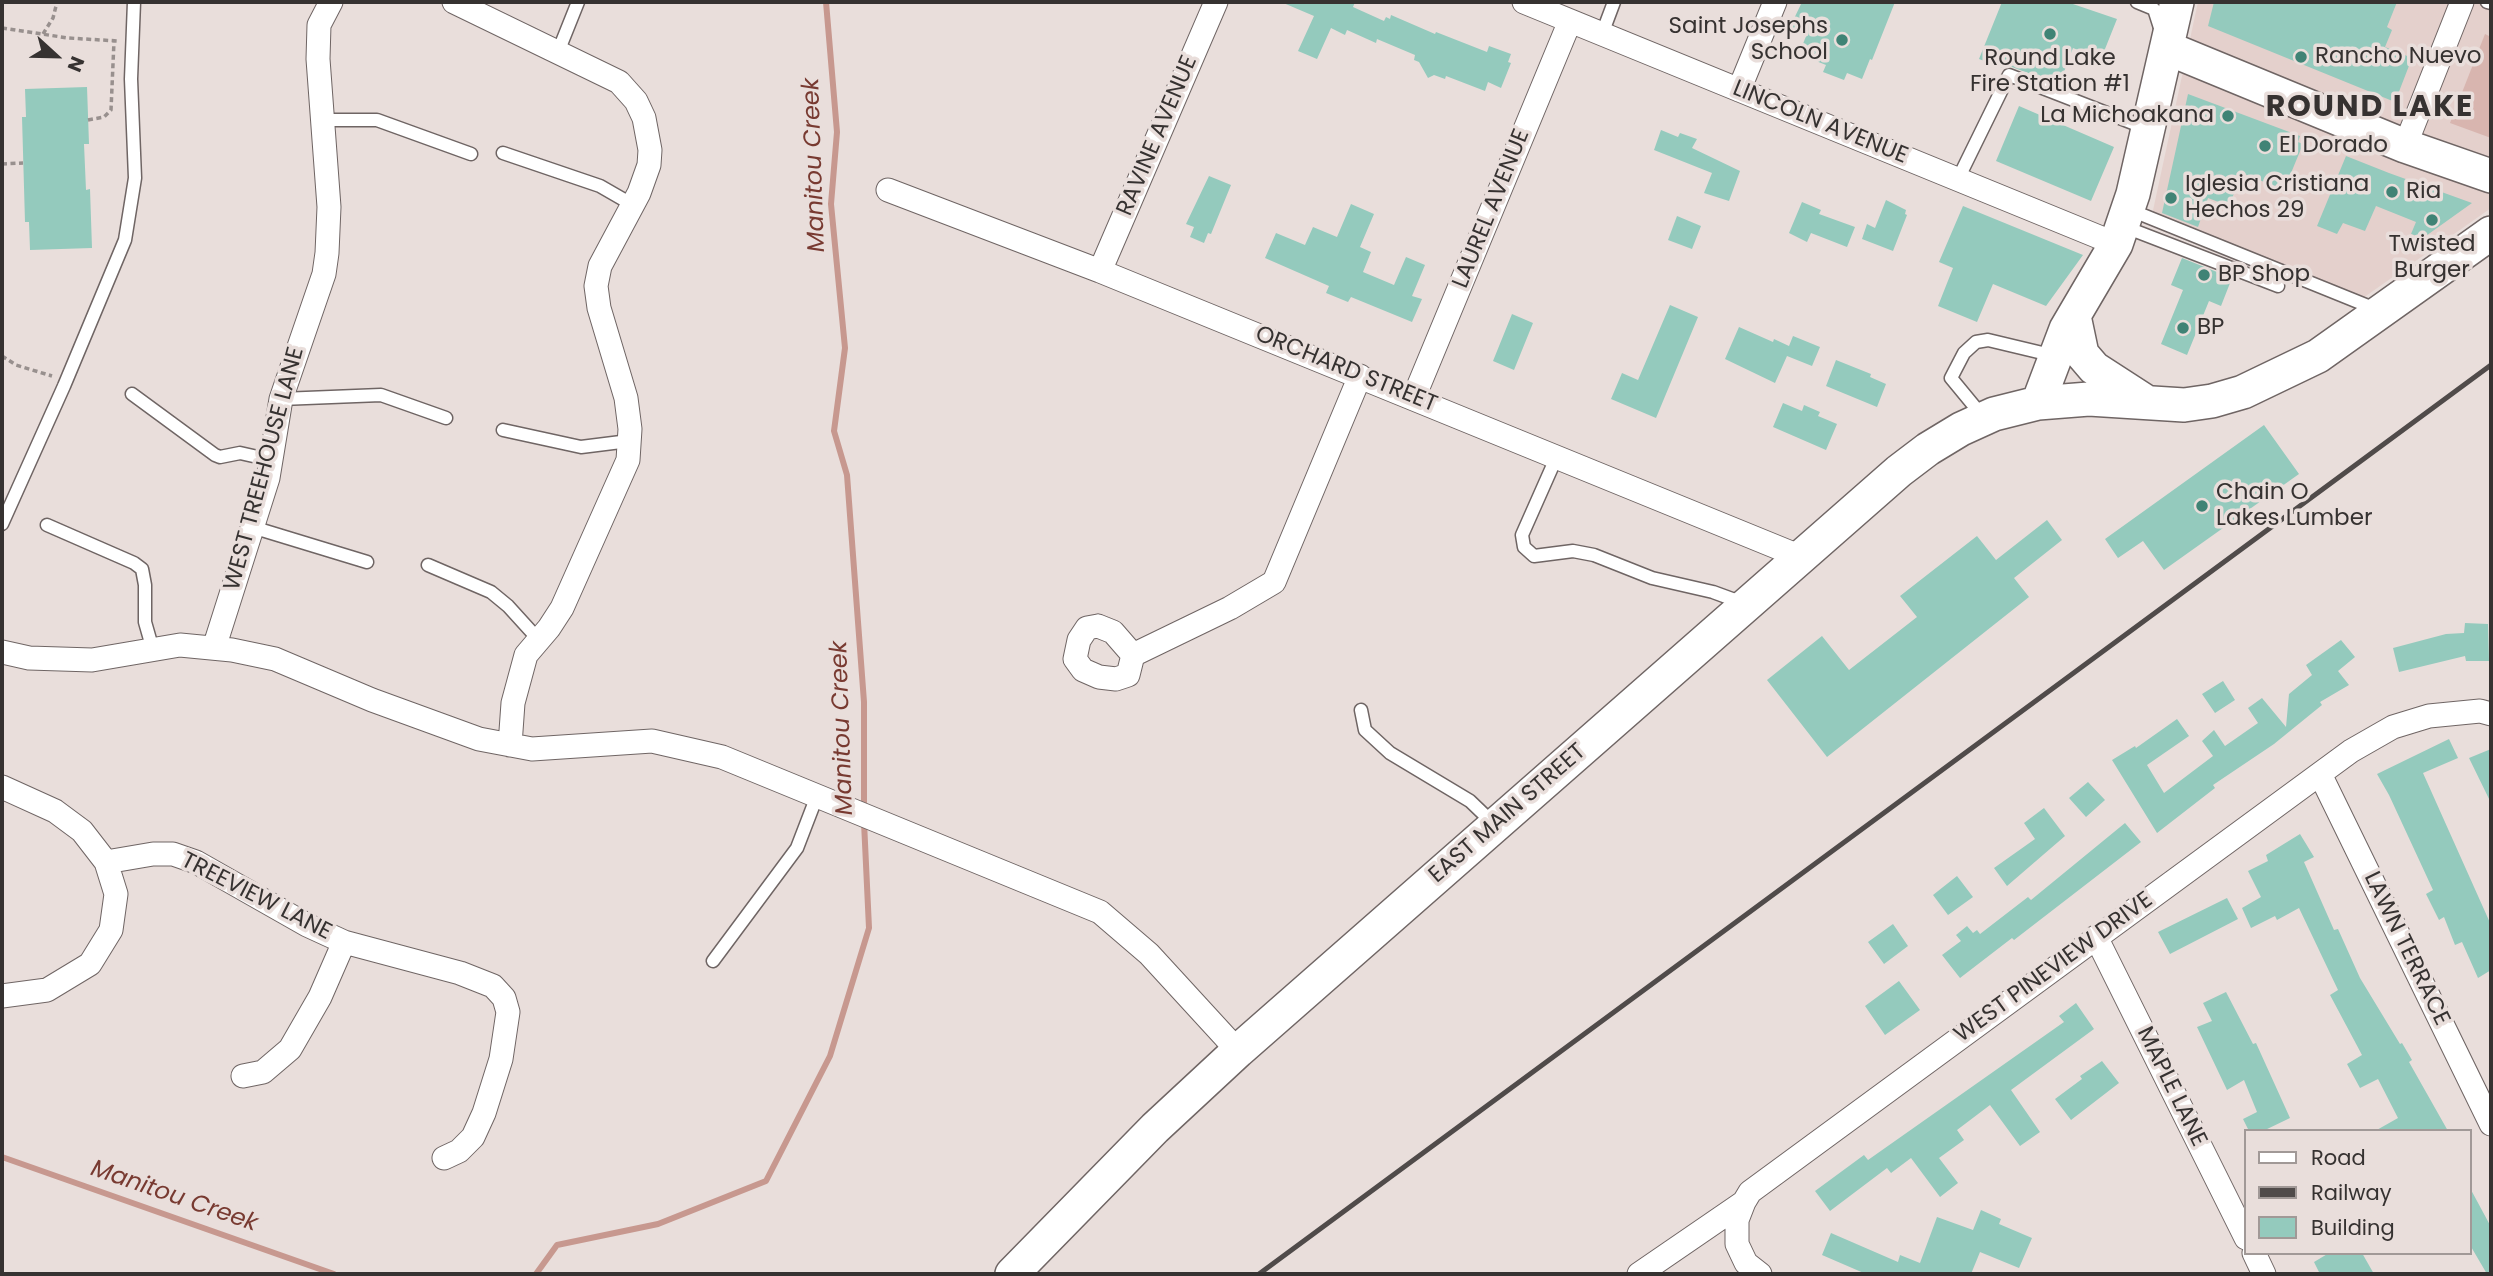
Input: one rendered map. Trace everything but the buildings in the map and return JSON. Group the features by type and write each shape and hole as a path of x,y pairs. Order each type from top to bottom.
{"main road":[{"path":"2038,403 2066,328 2122,226 2148,129 2177,2"},
{"path":"2167,48 2405,146 2491,176"},
{"name":"EAST MAIN STREET","path":"1012,1274 1155,1129 1238,1051 1918,456 1961,429 1985,418 2038,403 2089,399 2184,405 2212,401 2243,392 2318,356 2491,233"},
{"path":"2074,316 2082,354 2095,369 2147,402"}],"street":[{"name":"WEST TREEHOUSE LANE","path":"214,648 268,478 281,399 324,274 329,207 318,59 319,25 331,2"},
{"path":"454,2 619,82 636,102 644,118 650,150 649,165 633,205 600,265 596,286 599,308 626,398 630,429 628,460 562,608 526,654 513,703 510,745"},
{"name":"RAVINE AVENUE","path":"1100,271 1216,2"},
{"name":"LINCOLN AVENUE","path":"1524,2 1958,179 2122,226"},
{"path":"1739,90 1775,2"},
{"path":"2405,146 2462,2"},
{"name":"LAUREL AVENUE","path":"1414,397 1570,20"},
{"name":"ORCHARD STREET","path":"888,190 1100,271 1801,556"},
{"path":"1133,654 1230,608 1274,582 1360,376"},
{"path":"2,652 29,658 92,660 180,645 214,648 275,659 372,701 479,739 532,749 652,741 722,757 1100,912 1149,954 1238,1051"},
{"name":"WEST PINEVIEW DRIVE","path":"1639,1274 1744,1202 1750,1192 2351,751 2393,727 2429,716 2480,711 2491,714"},
{"name":"LAWN TERRACE","path":"2320,774 2491,1124"},
{"path":"2,787 55,811 82,831 106,862 116,894 111,930 90,964 47,990 2,996"},
{"name":"TREEVIEW LANE","path":"106,862 153,854 173,854 196,862 307,925 344,942 478,978 493,986 504,998 508,1012 501,1059 484,1113 473,1137 459,1151 444,1158"},
{"name":"MAPLE LANE","path":"2096,937 2244,1234"},
{"path":"243,1076 263,1072 290,1049 320,997 344,942"},
{"path":"1744,1202 1737,1220 1737,1244 1746,1263 1760,1274"},
{"path":"2255,1255 2264,1274"}],"lane":[{"path":"2,524 125,240 135,178 131,79 134,2"},
{"path":"567,57 578,2"},
{"path":"1601,34 1614,2"},
{"path":"2137,2 2154,9 2167,48"},
{"path":"1958,179 2009,75 2148,129"},
{"path":"323,120 377,120 471,154"},
{"path":"503,153 600,186 633,205"},
{"path":"2122,226 2278,286"},
{"path":"2122,226 2381,311"},
{"path":"1985,418 1951,378 1964,353 1976,342 1988,340 2056,356"},
{"path":"131,394 215,455 220,457 240,453 271,460"},
{"path":"281,399 381,395 446,418"},
{"path":"503,430 581,447 629,441"},
{"path":"1557,456 1522,536 1524,547 1534,556 1573,551 1594,555 1652,578 1713,592 1746,605"},
{"path":"47,524 142,569 145,622 153,650"},
{"path":"252,527 367,562"},
{"path":"428,565 491,592 508,606 538,639"},
{"path":"1362,710 1365,730 1390,753 1470,801 1495,825"},
{"path":"713,961 797,848 817,796"}],"path":[{"path":"43,34 53,18 57,2"},
{"path":"2,28 68,38 132,41"},
{"path":"88,120 104,117 110,110 114,40"},
{"path":"2,164 23,163"},
{"path":"2,356 16,365 66,380"}],"shaded area":[{"path":"2198,2 2491,2 2491,208 2363,298 2152,215"},
{"path":"2485,34 2491,37 2491,138 2450,123"}],"waterway":[{"name":"Manitou Creek","path":"826,2 837,132 831,204 845,348 834,431 847,475 864,702 864,811"},
{"name":"Manitou Creek","path":"536,1274 557,1245 658,1224 766,1181 830,1056 869,928 864,822"},
{"name":"Manitou Creek","path":"2,1157 334,1274"}],"railway":[{"path":"1259,1274 2491,365"}],"place":[{"name":"Round Lake Fire Station #1","path":"2050,34"},
{"name":"Saint Josephs School","path":"1842,40"},
{"name":"Rancho Nuevo","path":"2301,57"},
{"name":"La Michoakana","path":"2228,116"},
{"name":"El Dorado","path":"2265,146"},
{"name":"Ria","path":"2392,192"},
{"name":"Iglesia Cristiana Hechos 29","path":"2171,198"},
{"name":"Twisted Burger","path":"2432,220"},
{"name":"BP Shop","path":"2204,275"},
{"name":"BP","path":"2183,328"},
{"name":"Chain O Lakes Lumber","path":"2202,506"}],"district":[{"name":"ROUND LAKE","path":"2370,108"}]}
